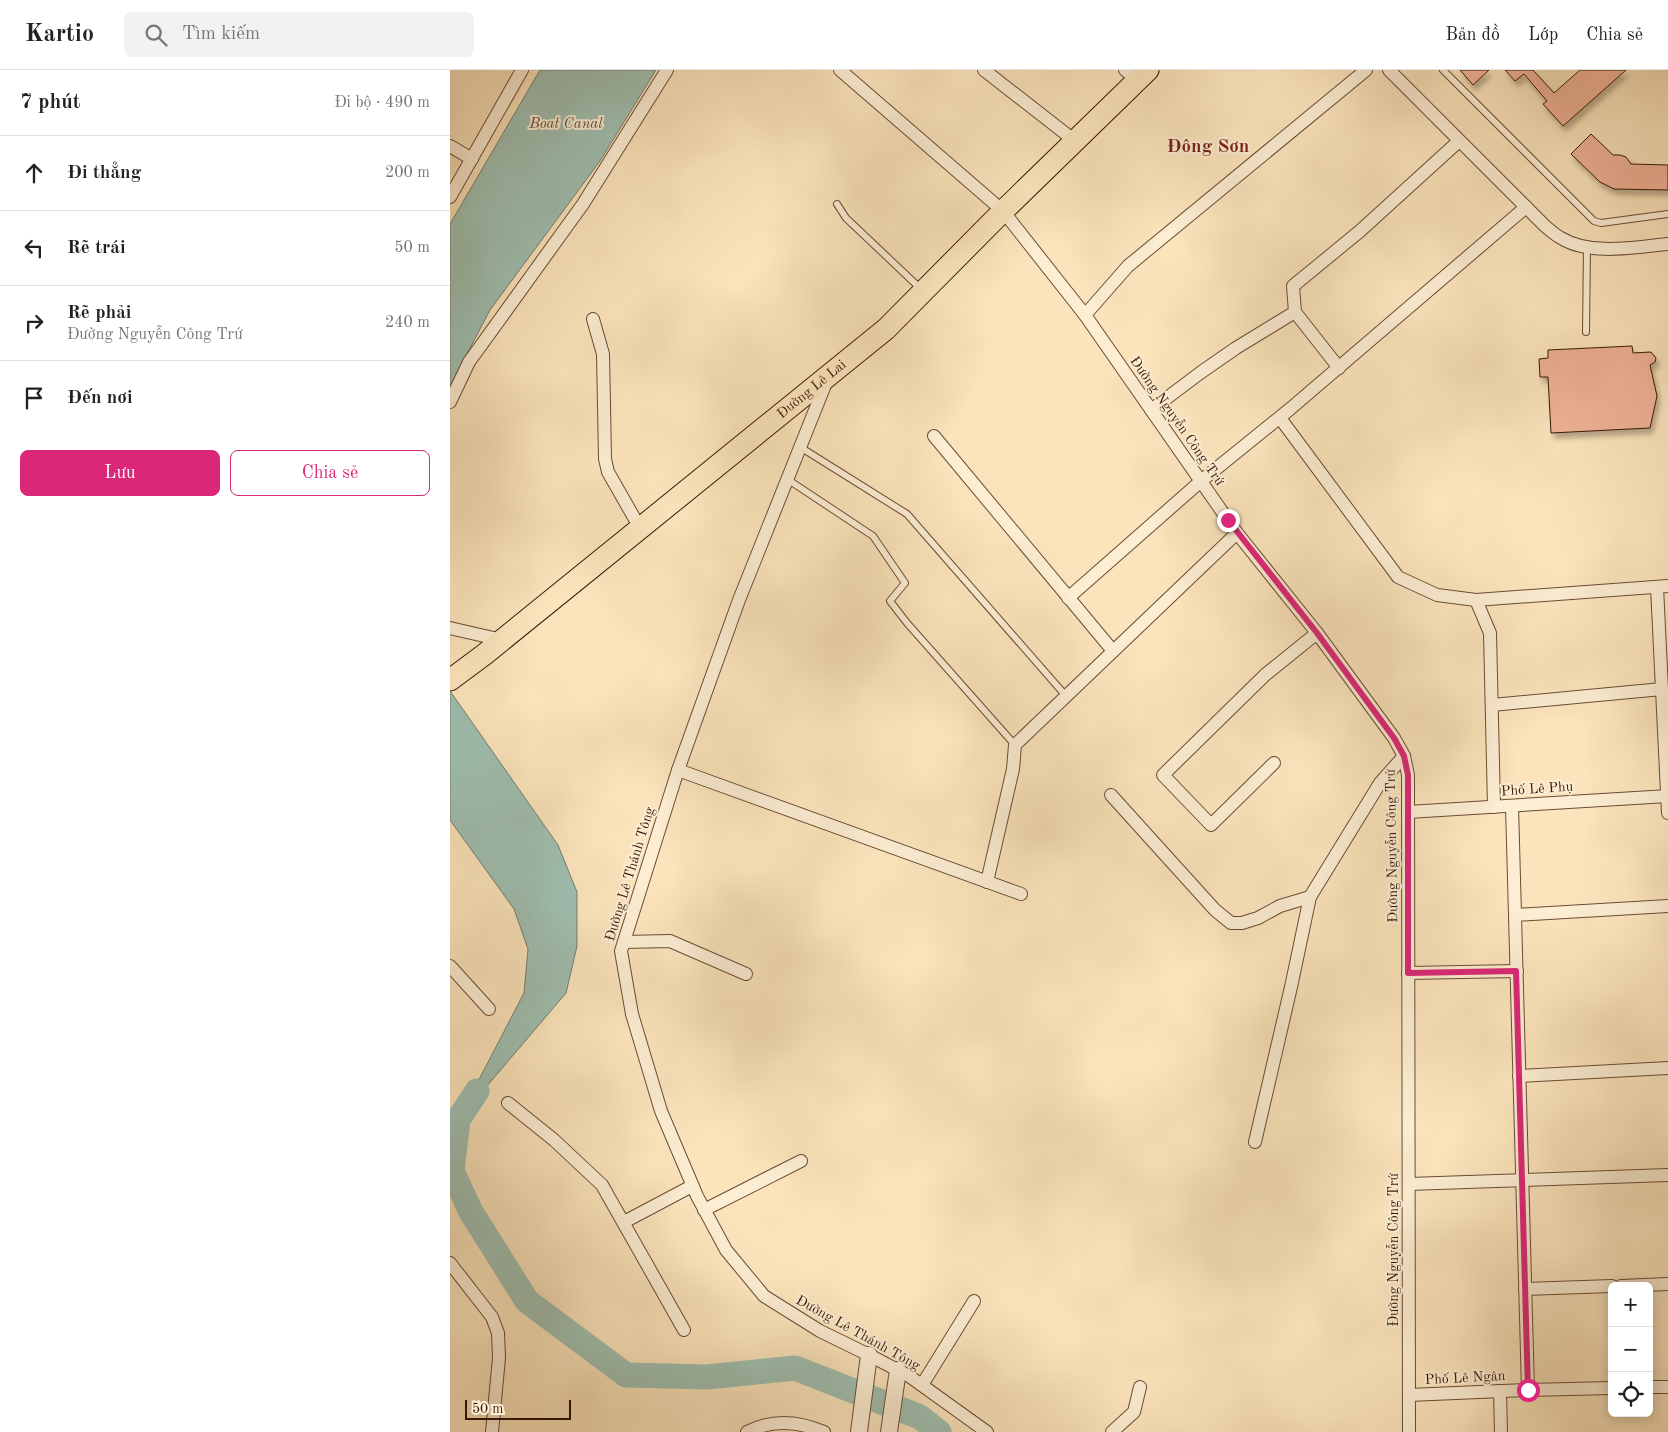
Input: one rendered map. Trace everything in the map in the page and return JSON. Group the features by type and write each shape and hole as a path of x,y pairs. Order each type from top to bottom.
{"highway":[{"name":"Đường Lê Lai","path":"450,680 485,654 886,329 1003,211 1075,142 1137,74"}],"street":[{"path":"450,197 522,70"},
{"path":"450,402 469,362 583,204 667,70"},
{"name":"Đường Nguyễn Công Trứ","path":"840,70 1003,211 1085,315 1237,534 1317,633 1394,738 1404,756 1408,775 1409,1432"},
{"path":"984,70 1075,142"},
{"path":"1085,315 1128,266 1366,70"},
{"path":"1389,70 1545,226 1562,239 1602,249 1668,244"},
{"path":"1338,368 1295,312 1293,286 1360,231 1459,141"},
{"path":"450,146 472,159"},
{"path":"1068,598 1201,481 1280,418 1526,207"},
{"path":"1151,410 1236,348 1295,312"},
{"path":"593,319 603,354 605,459 608,472 640,528"},
{"name":"Đường Lê Thánh Tông","path":"829,375 739,600 678,770 621,951 632,1014 661,1111 692,1186 726,1250 764,1296 820,1331 898,1370 987,1432"},
{"path":"1280,418 1398,578 1437,595 1476,600 1662,586 1662,689 1668,813"},
{"path":"934,436 1113,651"},
{"path":"987,882 1013,769 1015,745 1237,534"},
{"path":"1476,600 1490,633 1494,807"},
{"path":"450,628 502,640"},
{"path":"1274,763 1211,825 1163,775 1265,675 1317,633"},
{"path":"1492,706 1662,689"},
{"path":"1255,1142 1310,897 1380,783 1404,756"},
{"path":"678,770 1021,894"},
{"path":"1111,795 1215,910 1231,923 1242,923 1258,918 1280,906 1310,897"},
{"name":"Phố Lê Phụ","path":"1408,812 1667,796"},
{"path":"1512,806 1528,1390"},
{"path":"1515,915 1668,906"},
{"path":"624,942 670,941 746,974"},
{"path":"450,966 488,1009"},
{"path":"1408,973 1516,971"},
{"path":"1520,1076 1668,1068"},
{"path":"508,1103 554,1140 602,1185 684,1330"},
{"path":"704,1210 801,1160"},
{"path":"1408,1184 1668,1175"},
{"path":"624,1222 692,1186"},
{"path":"450,1263 492,1317 498,1333 499,1358 492,1432"},
{"path":"1653,1285 1668,1284"},
{"path":"1525,1289 1608,1286"},
{"path":"922,1386 974,1302"},
{"path":"859,1431 869,1355"},
{"path":"889,1432 898,1370"},
{"path":"1112,1432 1134,1412 1140,1387"},
{"path":"1653,1387 1668,1387"},
{"name":"Phố Lê Ngân","path":"1409,1395 1608,1388"},
{"path":"1500,1391 1501,1432"},
{"path":"747,1432 767,1423 810,1426 824,1432"}],"lane":[{"path":"1443,70 1594,221 1601,223 1668,214"},
{"path":"837,204 846,218 923,291"},
{"path":"1586,332 1587,246"},
{"path":"800,448 907,514 1066,696"},
{"path":"787,479 873,536 905,583 890,601 1015,745"}],"water":[{"name":"Boat Canal","path":"540,70 656,70 600,161 490,310 450,386 450,224"},
{"path":"450,691 558,845 577,892 577,946 566,993 458,1120 524,993 528,949 514,909 450,820"}],"building":[{"path":"1460,70 1489,70 1473,85"},
{"path":"1505,70 1533,70 1554,93 1580,70 1626,70 1563,126 1543,104 1547,101 1524,74 1515,81"},
{"path":"1591,134 1613,155 1626,157 1631,164 1668,165 1668,190 1614,189 1600,182 1571,154"},
{"path":"1632,346 1633,353 1651,352 1656,358 1655,362 1650,365 1657,396 1650,428 1551,433 1548,377 1540,377 1539,359 1548,358 1548,350"}],"waterway":[{"path":"477,1091 458,1120 452,1171 471,1212 527,1301 626,1375 707,1377 795,1368 920,1417 939,1432"}],"district":[{"name":"Đông Sơn","path":"1208,147"}],"route":[{"path":"1228,520 1237,534 1317,633 1394,738 1404,756 1408,775 1408,973 1516,971 1528,1390"}]}
